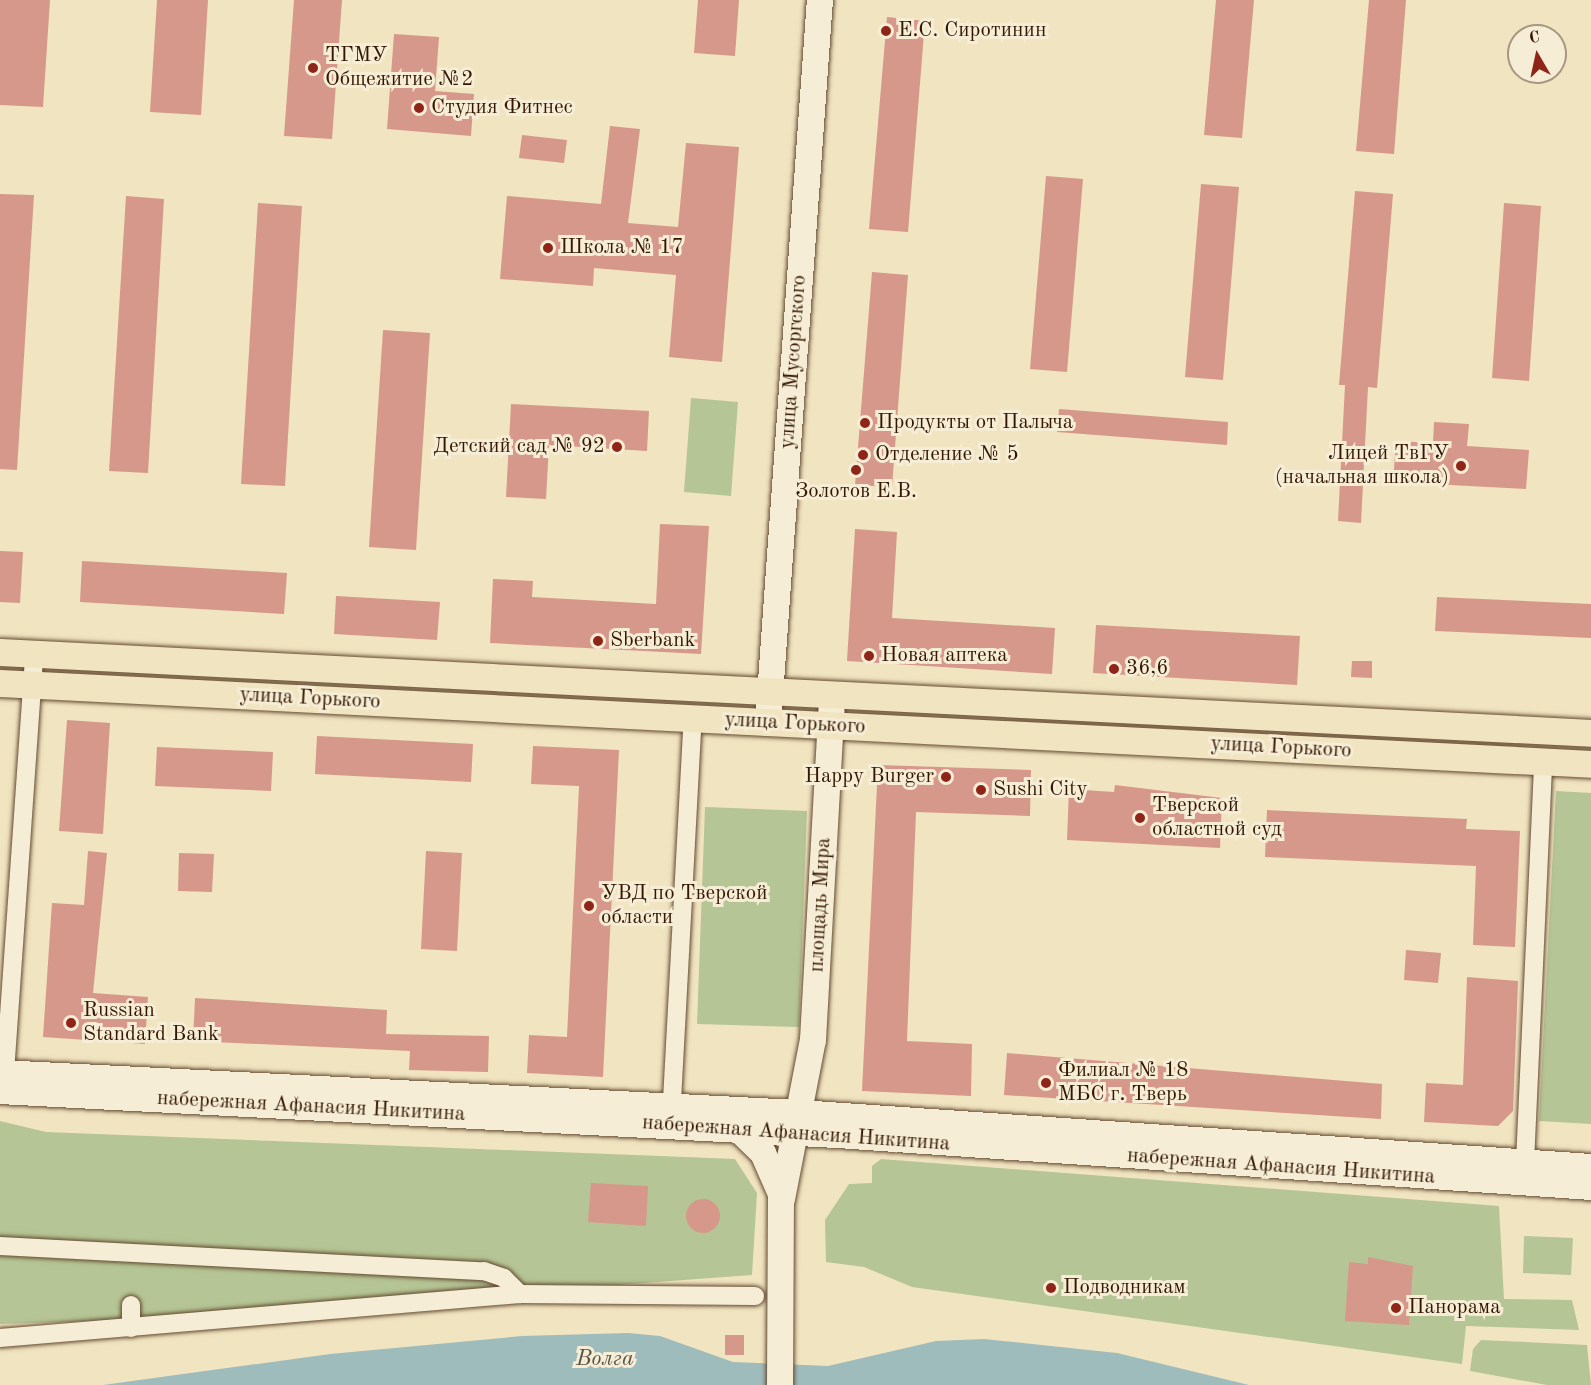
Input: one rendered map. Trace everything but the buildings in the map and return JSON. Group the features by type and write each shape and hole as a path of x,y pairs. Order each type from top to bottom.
{"main road":[{"name":"улица Мусоргского","path":"768,723 820,0"},
{"name":"улица Горького","path":"0,652 1591,733"},
{"name":"улица Горького","path":"0,683 1591,764"},
{"name":"площадь Мира","path":"782,1199 807,1070 832,696"},
{"name":"набережная Афанасия Никитина","path":"2,1079 671,1116 739,1130 797,1123 838,1135 1525,1173 1591,1167"},
{"name":"набережная Афанасия Никитина","path":"671,1116 699,1108 797,1123 1525,1173 1591,1187"},
{"path":"699,1108 739,1130 766,1157 782,1199 780,1385"},
{"path":"782,1199 804,1160 838,1135"}],"street":[{"path":"2,1079 15,931 34,654"},
{"path":"671,1116 693,719"},
{"path":"1525,1173 1543,761"},
{"path":"0,1246 484,1271 504,1278 520,1294"},
{"path":"0,1338 520,1294 755,1296"},
{"path":"131,1305 131,1328"}],"green space":[{"path":"691,398 738,402 731,496 684,492"},
{"path":"1556,791 1591,793 1591,1124 1539,1121"},
{"path":"705,807 807,811 799,1027 697,1024"},
{"path":"0,1121 46,1132 735,1159 757,1193 752,1275 156,1319 0,1324"},
{"path":"881,1159 1499,1206 1504,1299 1572,1300 1579,1330 1466,1326 1462,1364 912,1287 864,1267 826,1262 825,1220 849,1184 872,1183 872,1166"},
{"path":"1524,1236 1573,1238 1571,1275 1523,1273"},
{"path":"1481,1340 1587,1345 1591,1385 1547,1385 1470,1371 1473,1349"}],"water":[{"name":"Волга","path":"628,1333 660,1336 733,1362 828,1366 936,1341 984,1339 1117,1353 1249,1385 103,1385 330,1354 522,1336"}],"place":[{"name":"Е.С. Сиротинин","path":"886,31"},
{"name":"ТГМУ Общежитие №2","path":"313,68"},
{"name":"Студия Фитнес","path":"419,108"},
{"name":"Школа № 17","path":"548,248"},
{"name":"Продукты от Палыча","path":"865,423"},
{"name":"Детский сад № 92","path":"617,447"},
{"name":"Отделение № 5","path":"863,455"},
{"name":"Лицей ТвГУ (начальная школа)","path":"1461,466"},
{"name":"Золотов Е.В.","path":"856,470"},
{"name":"Sberbank","path":"598,641"},
{"name":"Новая аптека","path":"869,656"},
{"name":"36,6","path":"1114,669"},
{"name":"Happy Burger","path":"946,777"},
{"name":"Sushi City","path":"981,790"},
{"name":"Тверской областной суд","path":"1140,818"},
{"name":"УВД по Тверской области","path":"589,906"},
{"name":"Russian Standard Bank","path":"71,1023"},
{"name":"Филиал № 18 МБС г. Тверь","path":"1046,1083"},
{"name":"Подводникам","path":"1051,1288"},
{"name":"Панорама","path":"1396,1308"}]}
